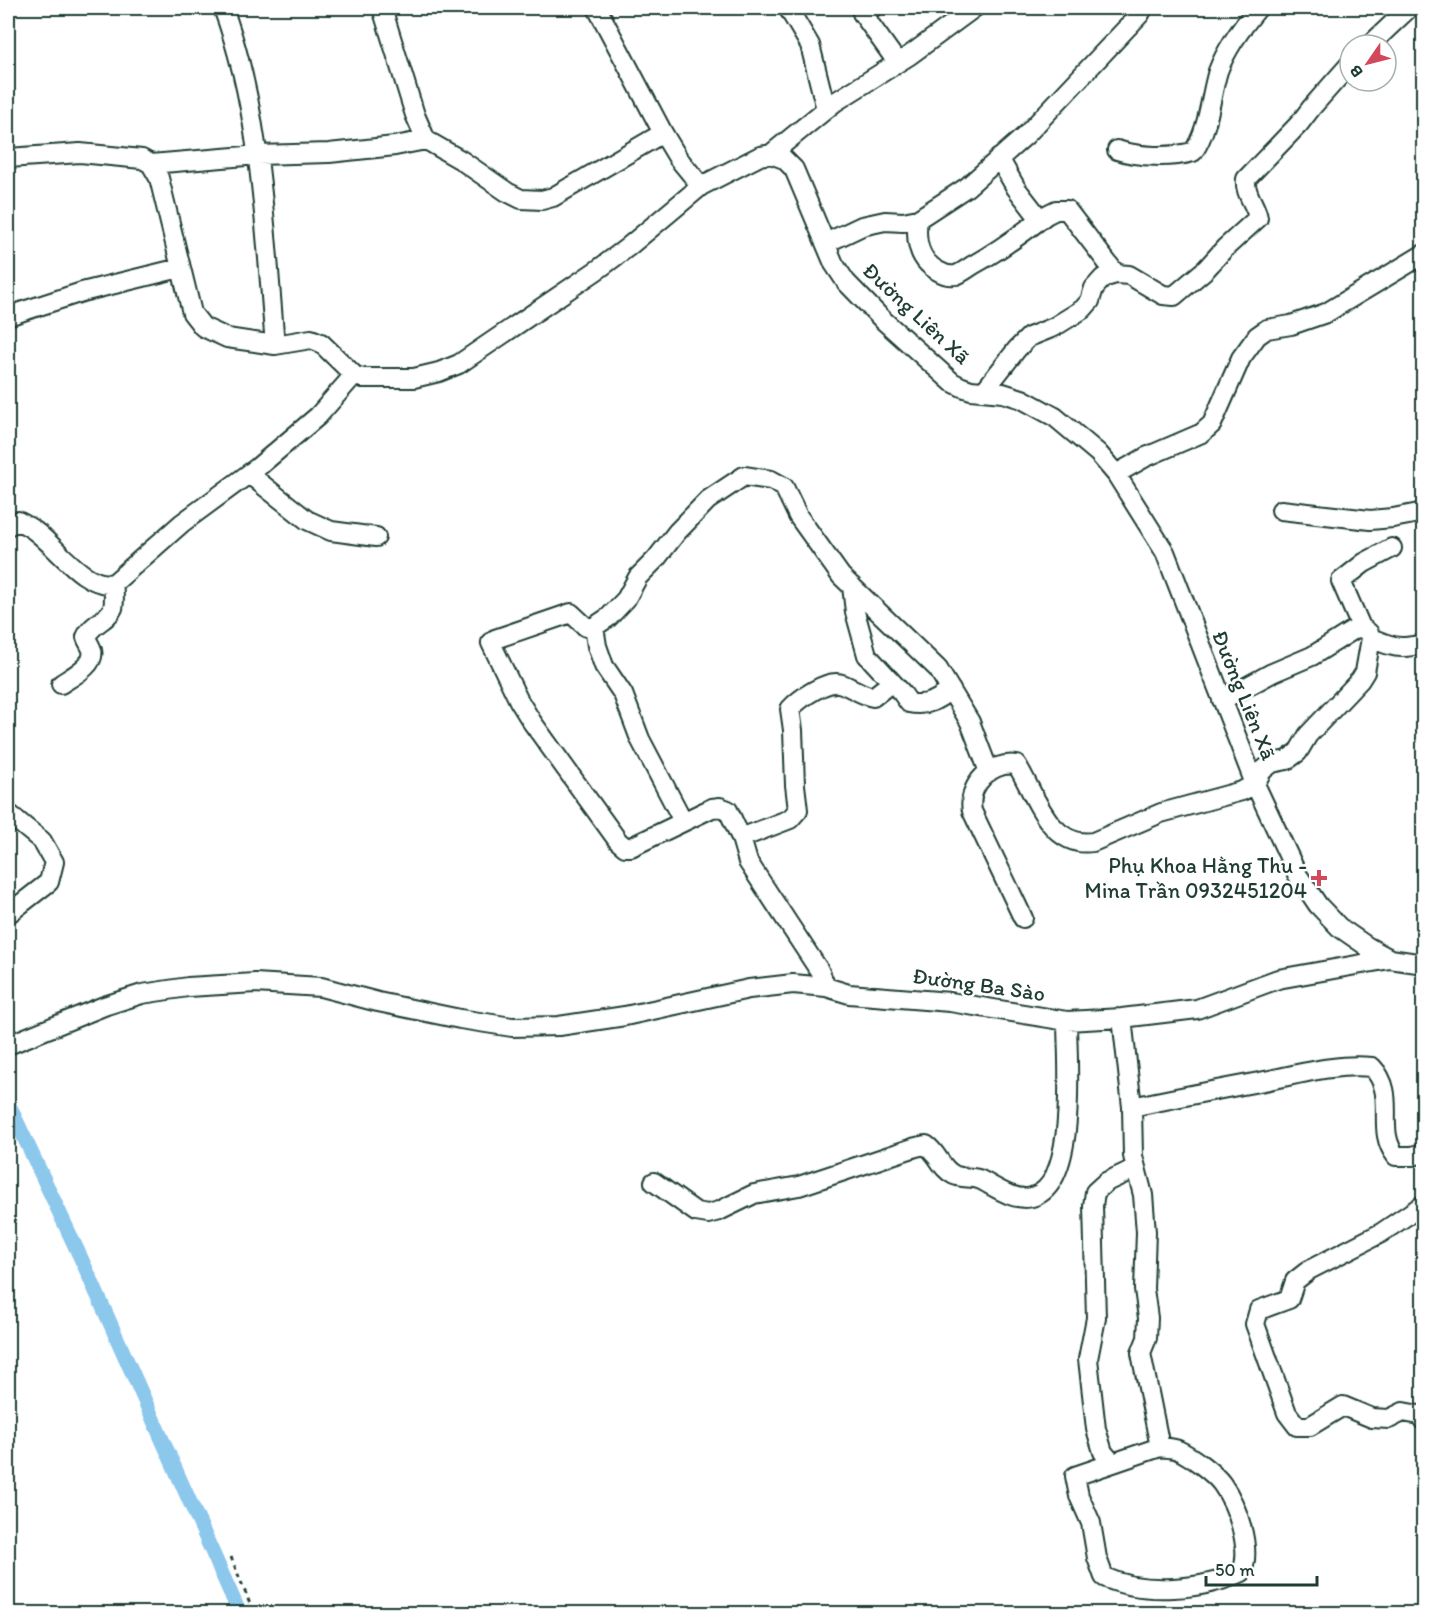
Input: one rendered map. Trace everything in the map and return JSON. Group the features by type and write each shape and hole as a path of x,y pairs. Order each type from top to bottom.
{"street":[{"path":"223,8 240,65 258,155 275,345"},
{"path":"382,8 407,93 426,140 521,199 542,200 564,192 603,166 663,133"},
{"path":"597,8 663,133 678,158 701,186"},
{"path":"790,8 810,45 826,109"},
{"path":"872,8 862,14 897,62"},
{"path":"8,158 80,153 142,159 151,164 159,178 192,313 202,327 227,338 275,345 311,339 321,343 354,375 362,378 414,378 440,372 459,364 610,261 701,186 760,156 771,154 826,109 910,55 974,8"},
{"path":"826,243 862,226 885,221 903,222 918,219 967,187 1026,135 1140,14 1143,8"},
{"path":"1116,150 1172,155 1193,152 1198,146 1223,58 1234,38 1258,8"},
{"path":"1383,33 1409,8"},
{"path":"984,391 1029,337 1054,327 1074,315 1090,301 1094,288 1103,278 1116,274 1129,275 1163,295 1174,296 1199,275 1258,218 1245,187 1246,179 1299,124 1338,78"},
{"path":"151,164 258,155 329,153 395,146 426,140"},
{"name":"Đường Liên Xã","path":"771,154 784,159 794,170 834,264 846,282 883,320 952,382 972,390 1003,393 1022,399 1055,417 1098,453 1116,474 1165,552 1255,784 1297,874 1318,905 1340,927 1390,959 1423,966"},
{"path":"999,158 1016,188 1040,219"},
{"path":"918,219 916,232 923,259 943,274 956,275 985,259 1040,219 1056,210 1067,210 1116,274"},
{"path":"1116,474 1146,458 1202,434 1212,424 1249,344 1266,329 1311,320 1326,314 1424,254"},
{"path":"8,316 82,292 180,268"},
{"path":"8,526 18,521 26,525 36,531 83,574 101,583 114,583 182,523 249,474 318,416 354,375"},
{"path":"249,474 307,520 331,531 376,537"},
{"path":"826,987 819,970 748,862 741,838 728,810 720,807 712,808 631,847 626,847 618,841 532,722 519,701 491,643 508,634 571,614 586,627 594,627 609,617 626,599 638,577 708,500 744,476 771,480 783,487 798,516 841,576 938,669 970,722 988,772"},
{"path":"1281,510 1370,520 1424,512"},
{"path":"1023,918 972,811 970,801 973,790 988,772 1009,764 1017,765 1048,819 1060,835 1083,844 1093,842 1161,813 1242,791 1255,784 1262,771 1272,763 1287,760 1298,753 1308,735 1355,687 1365,672 1366,633 1341,581 1364,563 1392,548"},
{"path":"61,684 85,667 92,657 92,650 86,637 89,629 113,608 114,583"},
{"path":"852,586 855,612 867,655 909,703 921,706 934,702 951,690"},
{"path":"594,627 597,646 604,666 623,694 640,739 683,821"},
{"path":"1222,700 1272,673 1312,656 1341,636 1366,633 1395,646 1424,646"},
{"path":"741,838 790,819 798,810 790,709 801,697 829,683 840,682 873,697 892,682"},
{"path":"8,813 42,841 54,862 49,882 8,914"},
{"name":"Đường Ba Sào","path":"8,1045 104,1006 142,994 188,987 255,983 321,987 378,1002 460,1019 502,1025 559,1026 625,1016 749,989 793,984 826,987 849,994 950,1002 1067,1021 1122,1018 1197,1009 1278,979 1390,959"},
{"path":"1122,1018 1132,1107 1133,1156 1143,1195 1146,1232 1144,1289 1148,1328 1141,1353 1160,1447"},
{"path":"654,1182 696,1212 708,1214 754,1194 799,1186 926,1145 934,1150 947,1170 955,1176 979,1178 1002,1191 1031,1198 1051,1184 1063,1156 1067,1133 1067,1021"},
{"path":"1132,1107 1298,1074 1359,1066 1372,1067 1382,1077 1386,1095 1388,1147 1396,1156 1424,1153"},
{"path":"1112,1463 1103,1452 1096,1429 1088,1359 1096,1318 1093,1206 1095,1192 1106,1182 1136,1168"},
{"path":"1424,1204 1381,1233 1309,1269 1295,1281 1289,1299 1259,1310 1255,1324 1287,1413 1297,1426 1310,1426 1343,1406 1372,1418 1389,1419 1403,1412 1419,1416 1424,1422"},
{"path":"1160,1447 1176,1449 1221,1483 1232,1502 1244,1539 1246,1561 1242,1572 1227,1579 1185,1587 1145,1587 1104,1577 1097,1558 1091,1523 1079,1496 1075,1476 1112,1463 1160,1447"}],"path":[{"path":"231,1557 254,1614"}],"waterway":[{"path":"8,1103 86,1269 240,1614"}],"place":[{"name":"Phụ Khoa Hằng Thu - Mina Trần 0932451204","path":"1319,878"}]}
